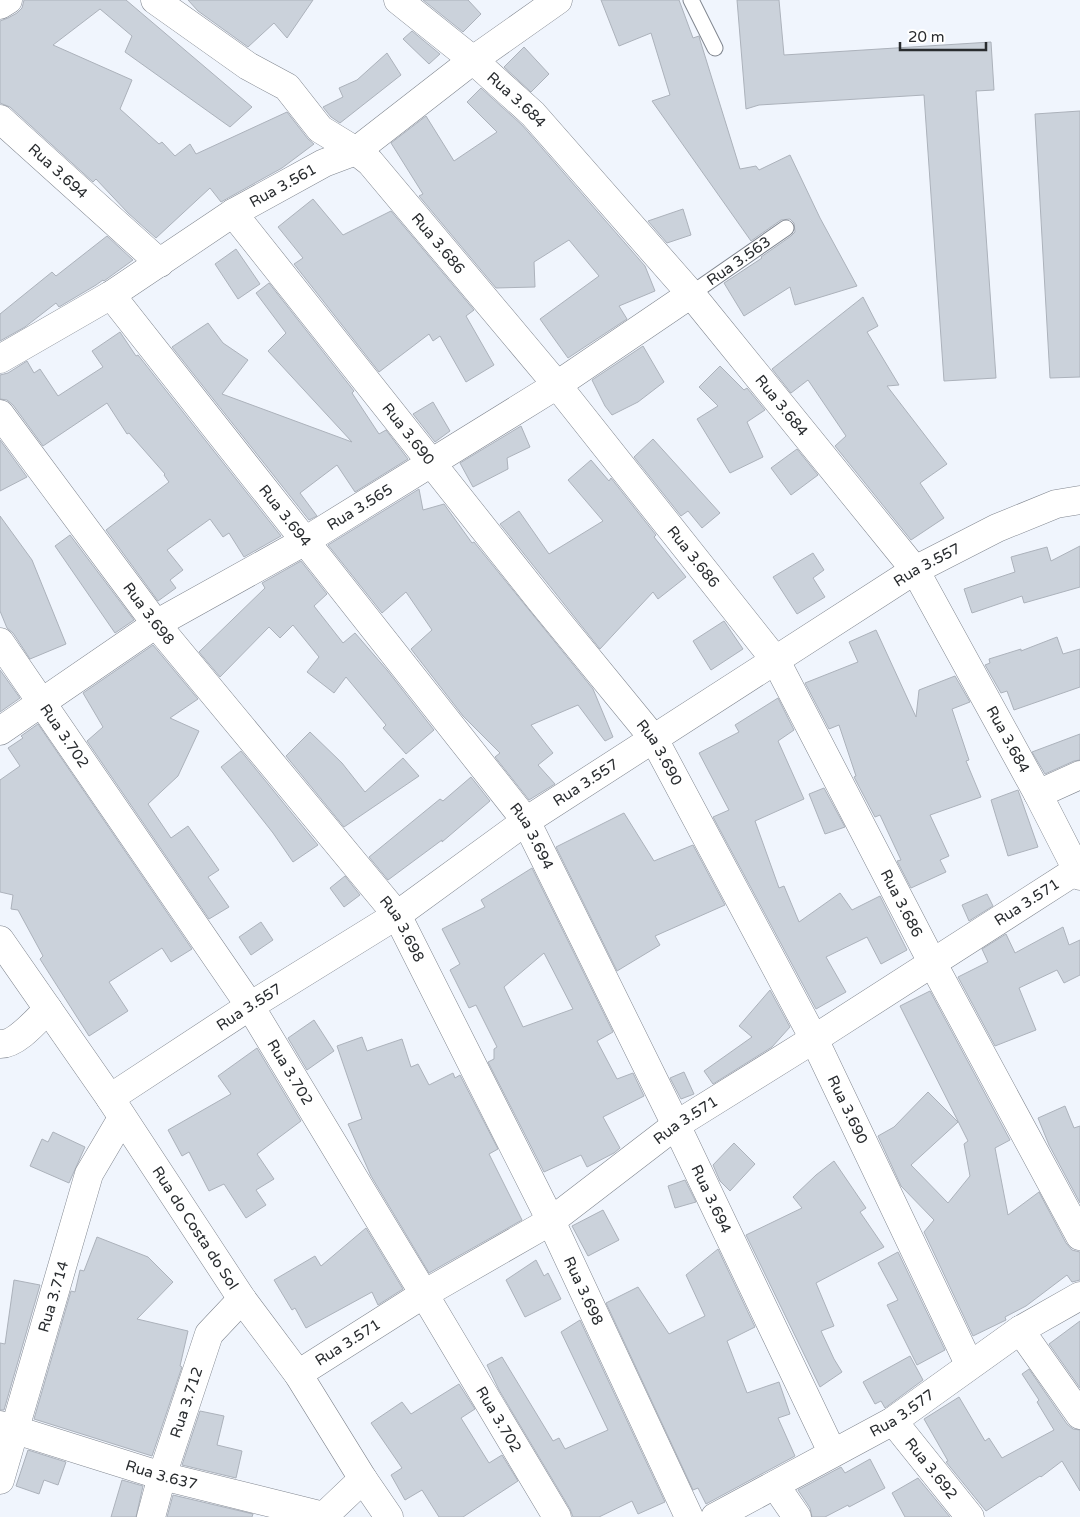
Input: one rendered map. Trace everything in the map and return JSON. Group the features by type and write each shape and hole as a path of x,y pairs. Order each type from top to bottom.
{"street":[{"path":"0,6 8,0"},
{"name":"Rua 3.686","path":"155,0 248,66 287,86 320,129 370,162 557,385 776,661 933,964 1080,1236"},
{"name":"Rua 3.684","path":"398,0 474,60 533,114 691,294 914,570 1038,794 1078,873"},
{"name":"Rua 3.561","path":"0,359 111,295 233,213 324,163 356,151 474,60 558,0"},
{"name":"Rua 3.694","path":"0,119 160,263"},
{"name":"Rua 3.690","path":"233,213 430,462 654,739 738,900 814,1039 969,1364"},
{"name":"Rua 3.565","path":"0,731 156,624 304,541 557,385 691,294"},
{"name":"Rua 3.694","path":"111,295 526,821 676,1125 832,1452"},
{"name":"Rua 3.698","path":"0,414 156,624 397,915 551,1221 689,1517"},
{"name":"Rua 3.557","path":"116,1108 250,1006 397,915 526,821 914,570 997,528 1056,504 1080,500"},
{"name":"Rua 3.702","path":"0,642 250,1006 556,1517"},
{"path":"1038,794 1080,775"},
{"name":"Rua 3.571","path":"298,1374 424,1294 551,1221 676,1125 1078,873"},
{"name":"Rua do Costa do Sol","path":"0,940 116,1108 242,1299 298,1374 363,1479 389,1517"},
{"path":"0,1044 5,1044 16,1038 48,1009"},
{"name":"Rua 3.714","path":"0,1480 7,1428 89,1174 116,1108"},
{"name":"Rua 3.577","path":"715,1517 832,1452 893,1421 969,1364 1020,1330 1080,1296"},
{"name":"Rua 3.712","path":"151,1517 162,1476 209,1334 242,1299"},
{"path":"1020,1330 1080,1415"},
{"name":"Rua 3.692","path":"893,1421 970,1517"},
{"name":"Rua 3.637","path":"7,1428 162,1476 324,1517"},
{"path":"324,1517 363,1479"},
{"path":"775,1485 797,1517"}],"lane":[{"path":"691,0 715,48"},
{"name":"Rua 3.563","path":"691,294 786,228"}],"building":[{"path":"24,0 126,0 252,107 230,127 125,52 132,36 100,9 53,45 132,80 120,109 159,144 162,142 175,156 190,144 196,154 287,112 314,144 282,168 221,202 210,188 156,238 128,213 96,179 93,182 10,107 0,103 0,21 17,13 22,8"},
{"path":"188,0 313,0 287,38 274,23 248,47 198,11"},
{"path":"423,0 468,0 481,14 463,32"},
{"path":"601,0 679,0 693,38 699,36 740,169 756,166 759,170 790,155 820,218 857,286 795,305 790,287 744,316 724,283 791,236 795,232 794,223 790,219 781,220 751,241 652,101 670,95 651,33 619,46"},
{"path":"737,0 779,0 784,55 991,42 994,90 976,91 996,378 944,381 924,95 759,105 746,109"},
{"path":"412,31 440,54 429,64 403,39"},
{"path":"524,47 549,74 531,92 504,67"},
{"path":"387,53 401,75 340,123 331,117 323,107 343,97 339,88 357,80"},
{"path":"481,88 522,125 645,266 655,291 619,306 627,319 568,358 540,319 599,276 569,240 534,262 535,287 496,288 419,196 423,194 391,143 426,116 454,161 497,132 467,102"},
{"path":"1080,111 1080,377 1050,378 1035,114"},
{"path":"313,199 343,235 391,211 474,310 466,316 494,365 466,382 440,336 433,341 429,334 379,372 294,264 303,258 278,227"},
{"path":"683,209 691,235 667,243 648,221"},
{"path":"107,236 133,260 104,281 59,307 56,303 25,327 0,341 0,314 52,272 56,276"},
{"path":"236,249 260,284 238,299 215,264"},
{"path":"269,283 354,391 352,393 379,434 386,430 408,459 355,492 337,465 300,493 317,516 309,520 172,347 208,323 223,343 248,360 222,394 352,442 268,351 286,333 256,293"},
{"path":"863,297 878,326 867,332 899,385 887,386 947,464 920,483 944,518 911,540 835,446 846,436 808,380 791,393 772,369"},
{"path":"120,332 136,356 138,355 281,536 244,557 229,533 223,537 210,519 167,550 183,570 170,580 176,588 158,601 106,530 169,482 165,474 129,433 127,434 107,403 43,446 13,405 7,400 0,399 0,375 8,373 27,361 34,373 40,369 58,396 103,367 92,351"},
{"path":"643,346 664,382 638,402 612,415 605,406 592,380"},
{"path":"720,366 744,390 747,388 765,410 747,422 763,457 730,473 697,419 718,406 699,387"},
{"path":"433,402 450,431 435,442 413,414"},
{"path":"521,426 530,447 507,458 508,469 473,487 460,463"},
{"path":"653,439 720,513 702,528 688,511 681,516 634,457"},
{"path":"0,440 27,477 0,491"},
{"path":"797,449 818,475 791,495 771,468"},
{"path":"591,460 609,481 611,478 686,577 658,599 653,592 600,649 500,524 519,511 549,554 603,521 568,480"},
{"path":"419,489 423,510 444,504 472,543 474,542 593,689 613,737 605,741 578,705 531,725 553,753 538,765 555,784 529,800 495,757 500,753 463,716 411,649 432,630 406,592 382,613 328,545"},
{"path":"0,516 32,560 66,644 30,659 13,633 7,628 0,611"},
{"path":"70,535 134,620 115,633 55,546"},
{"path":"1080,546 1080,587 1024,603 1022,596 972,613 964,589 1015,572 1011,557 1047,547 1051,561"},
{"path":"813,553 824,570 813,578 825,597 797,614 773,577"},
{"path":"301,561 327,594 314,606 343,643 355,633 434,730 406,754 383,728 386,725 346,677 334,693 307,672 319,657 293,625 280,638 269,627 220,677 199,652 265,588 262,583"},
{"path":"724,621 743,649 711,670 693,641"},
{"path":"876,630 916,717 919,690 955,676 970,702 952,709 969,760 966,761 981,797 930,815 949,856 940,860 946,872 911,888 897,861 901,860 880,815 875,817 854,777 856,776 839,725 829,729 805,683 858,662 849,642"},
{"path":"1057,637 1063,654 1080,649 1080,687 1014,710 1007,691 1001,693 985,665 990,663 989,659 1021,649 1021,651"},
{"path":"153,645 198,699 170,718 199,731 178,776 148,804 171,838 188,826 219,870 208,877 229,907 209,919 87,741 103,727 83,693"},
{"path":"0,670 20,698 0,712"},
{"path":"778,698 794,730 778,741 804,799 755,821 779,888 784,886 799,922 840,893 852,910 880,896 907,950 881,964 867,937 826,957 846,992 816,1009 713,817 729,810 699,753 739,732 735,725"},
{"path":"38,724 192,949 171,962 162,948 109,982 128,1011 89,1036 40,959 43,956 18,910 11,909 13,895 0,892 0,780 20,766 8,748 23,738 21,736"},
{"path":"310,732 342,763 365,792 403,758 419,776 344,827 286,756"},
{"path":"1080,734 1080,760 1045,774 1032,752"},
{"path":"241,751 318,845 293,862 273,833 221,767"},
{"path":"471,777 490,801 442,842 442,840 388,880 369,857 440,799 443,801"},
{"path":"824,788 845,827 825,834 809,794"},
{"path":"1018,790 1038,847 1008,856 991,800"},
{"path":"624,813 654,861 693,845 725,905 655,936 660,945 617,971 556,847"},
{"path":"532,868 613,1032 597,1041 617,1079 633,1073 644,1096 603,1117 620,1148 587,1167 581,1155 544,1172 488,1062 494,1059 494,1049 497,1047 476,1005 469,1008 450,970 460,964 442,929 485,907 481,900","holes":["544,953 573,1009 523,1027 504,987"]},
{"path":"345,876 360,895 344,907 330,888"},
{"path":"987,894 993,906 969,921 962,905"},
{"path":"261,922 273,940 251,955 239,937"},
{"path":"1063,927 1069,945 1080,940 1080,975 1064,983 1057,970 1019,988 1036,1030 995,1046 958,977 988,962 982,949 1006,934 1015,953"},
{"path":"770,990 790,1027 772,1047 713,1084 704,1071 752,1037 739,1026"},
{"path":"930,991 1010,1140 995,1148 1008,1215 1039,1192 1066,1243 1072,1250 1080,1252 1080,1280 1072,1282 1067,1275 1026,1306 1005,1317 1006,1320 973,1336 924,1232 934,1220 901,1186 878,1136 894,1127 928,1092 958,1122 911,1165 948,1203 970,1176 964,1144 968,1141 900,1006"},
{"path":"314,1020 334,1051 307,1070 288,1038"},
{"path":"362,1037 367,1051 402,1039 411,1067 418,1064 429,1085 453,1073 455,1078 460,1075 498,1149 489,1154 522,1220 429,1273 371,1176 348,1124 362,1119 337,1046"},
{"path":"257,1048 301,1121 257,1154 274,1179 256,1190 266,1205 246,1218 224,1184 209,1191 189,1152 182,1156 168,1130 231,1094 218,1076"},
{"path":"684,1072 694,1094 681,1099 670,1078"},
{"path":"1065,1106 1074,1128 1080,1126 1080,1203 1049,1145 1038,1118"},
{"path":"53,1132 85,1147 69,1183 30,1166 42,1139 48,1142"},
{"path":"734,1143 755,1164 730,1191 720,1181 713,1165"},
{"path":"834,1161 866,1208 860,1212 884,1247 816,1283 834,1326 821,1331 842,1372 820,1387 746,1235 802,1208 793,1197"},
{"path":"685,1180 696,1202 675,1208 668,1186"},
{"path":"603,1210 619,1240 588,1256 572,1226"},
{"path":"366,1228 403,1289 378,1305 372,1292 306,1328 295,1308 292,1310 274,1280 315,1256 321,1266"},
{"path":"97,1237 148,1257 173,1282 137,1319 188,1331 180,1366 182,1367 152,1456 34,1419 71,1291 75,1292 80,1270 84,1271"},
{"path":"718,1249 755,1327 727,1341 747,1393 779,1382 790,1414 778,1418 795,1456 706,1504 698,1488 693,1490 606,1303 638,1287 669,1334 705,1316 686,1275"},
{"path":"898,1252 945,1350 917,1365 887,1305 898,1300 878,1263"},
{"path":"536,1260 544,1276 548,1273 561,1299 525,1317 506,1280"},
{"path":"14,1280 40,1285 4,1410 0,1410 0,1343 5,1344"},
{"path":"580,1320 665,1502 638,1514 632,1501 599,1517 573,1517 499,1390 487,1365 502,1357 553,1441 559,1438 565,1449 608,1430 561,1332"},
{"path":"1080,1321 1080,1388 1049,1344"},
{"path":"910,1356 923,1380 885,1408 881,1401 875,1404 863,1382"},
{"path":"1029,1369 1067,1424 1073,1429 1080,1430 1080,1491 1062,1461 1041,1477 986,1511 946,1462 948,1461 924,1419 959,1397 985,1441 989,1438 1002,1458 1054,1430 1037,1402 1039,1400 1022,1374"},
{"path":"459,1384 475,1409 461,1418 489,1463 502,1455 518,1481 463,1517 439,1517 422,1490 405,1500 391,1475 402,1468 371,1423 402,1402 411,1414"},
{"path":"200,1411 224,1416 217,1445 242,1451 236,1478 182,1465"},
{"path":"28,1450 66,1462 58,1485 44,1480 39,1494 16,1486"},
{"path":"870,1459 885,1488 825,1517 812,1517 810,1508 798,1490 841,1467 845,1473"},
{"path":"918,1478 950,1517 905,1517 892,1493"},
{"path":"122,1480 143,1486 136,1517 111,1517"},
{"path":"173,1495 253,1514 252,1517 167,1517"}]}
